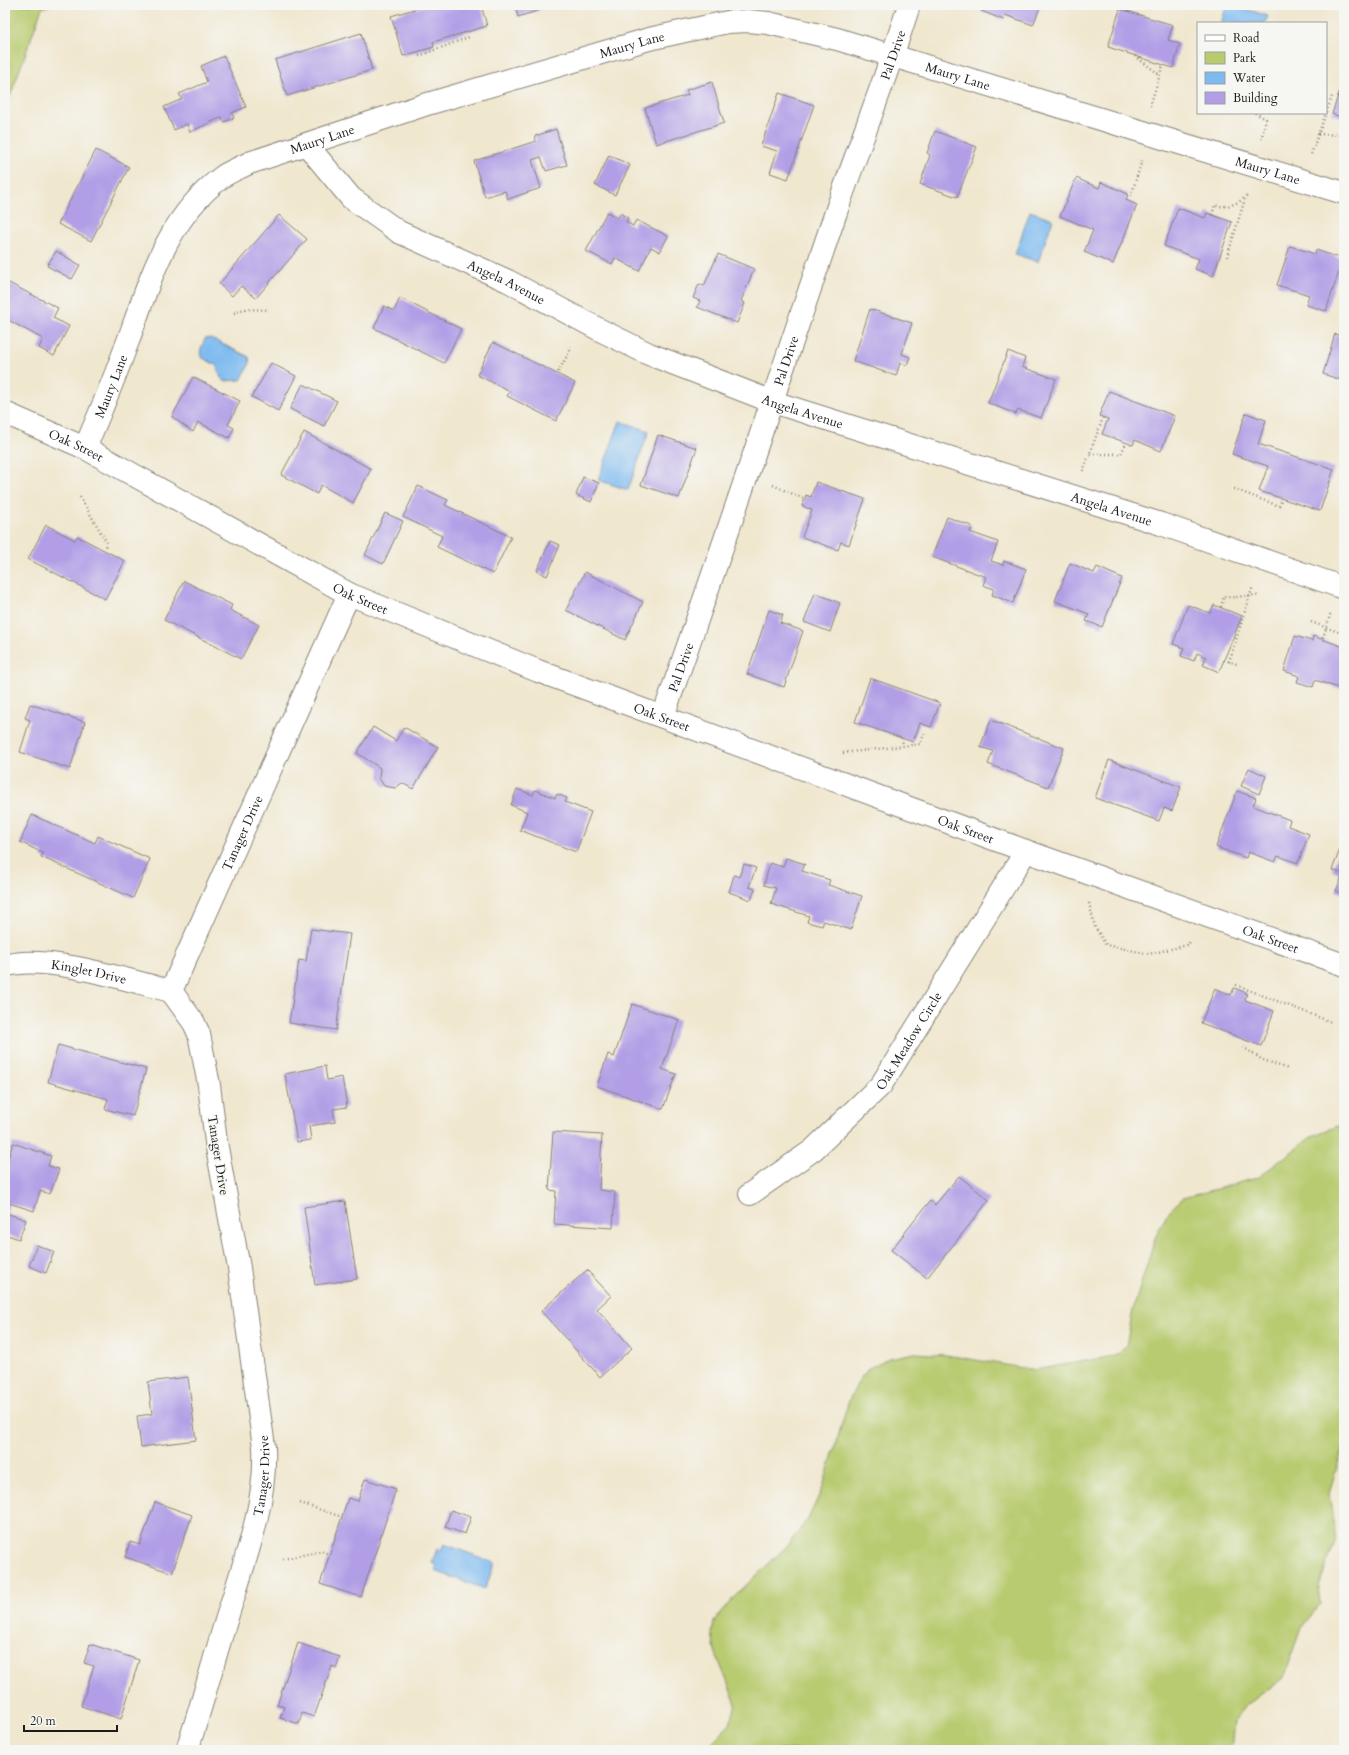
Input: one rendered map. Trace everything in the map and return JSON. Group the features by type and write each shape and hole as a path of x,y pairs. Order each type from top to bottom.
{"street":[{"name":"Pal Drive","path":"663,716 749,474 845,187 893,56 909,5"},
{"name":"Maury Lane","path":"85,448 128,342 150,278 163,248 180,222 200,197 223,177 249,163 424,105 650,39 728,22 748,21 768,23 837,39 1344,193"},
{"name":"Angela Avenue","path":"307,145 351,198 399,232 508,281 649,354 773,402 898,443 1074,496 1246,552 1344,588"},
{"name":"Oak Street","path":"5,413 85,448 349,594 538,671 1344,965"},
{"name":"Tanager Drive","path":"187,1750 243,1566 263,1491 265,1469 264,1447 239,1268 216,1142 209,1085 198,1034 194,1023 171,991 349,594"},
{"name":"Oak Meadow Circle","path":"750,1194 813,1150 881,1086 1026,850"},
{"name":"Kinglet Drive","path":"5,966 15,963 53,965 92,971 171,991"}],"path":[{"path":"419,56 469,37"},
{"path":"1136,56 1160,75"},
{"path":"1132,196 1163,65"},
{"path":"1327,110 1333,94"},
{"path":"1302,180 1326,114"},
{"path":"1318,134 1344,135"},
{"path":"1227,257 1256,166"},
{"path":"1212,215 1215,205 1220,207 1245,199"},
{"path":"234,313 244,309 269,310"},
{"path":"558,372 575,341"},
{"path":"1074,496 1103,418"},
{"path":"1089,454 1121,454 1126,443"},
{"path":"749,474 804,499"},
{"path":"1234,489 1279,506 1282,499"},
{"path":"80,497 107,543 104,549"},
{"path":"1229,662 1254,584"},
{"path":"1220,607 1224,596 1229,598 1250,594 1258,596"},
{"path":"1323,638 1332,608"},
{"path":"1311,622 1344,634"},
{"path":"1224,660 1237,664"},
{"path":"843,753 920,744 925,732"},
{"path":"902,738 903,746"},
{"path":"1081,870 1095,927 1106,945 1149,954 1188,945 1210,917"},
{"path":"1236,985 1331,1022"},
{"path":"1243,1047 1261,1059 1288,1070"},
{"path":"300,1504 342,1517"},
{"path":"283,1559 322,1551 330,1555"}],"green space":[{"path":"5,5 51,5 42,8 8,102 5,100"},
{"path":"1338,1126 1344,1127 1344,1443 1329,1493 1336,1542 1319,1585 1321,1603 1301,1628 1283,1678 1244,1707 1234,1720 1231,1750 704,1750 730,1724 736,1704 715,1651 712,1633 714,1622 734,1597 788,1545 808,1519 823,1487 849,1400 860,1379 869,1368 889,1358 915,1353 946,1355 1035,1370 1114,1356 1126,1346 1133,1310 1156,1235 1169,1211 1183,1198 1257,1178 1314,1135"}],"water":[{"path":"1227,5 1233,5 1268,16 1265,22 1221,22"},
{"path":"1030,211 1053,219 1038,262 1015,254"},
{"path":"210,338 249,357 250,363 241,380 224,381 221,378 216,365 201,357 201,350 205,339"},
{"path":"620,421 649,431 628,490 598,480"},
{"path":"444,1544 495,1563 485,1589 435,1571 437,1565 432,1563 437,1549 441,1550"}],"building":[{"path":"428,5 481,5 487,26 433,42 434,47 403,56 391,16"},
{"path":"515,5 542,5 538,6 540,10 518,17"},
{"path":"983,5 1041,5 1033,25 1005,15 1004,20 981,11"},
{"path":"1120,9 1173,25 1168,40 1180,44 1173,68 1108,47"},
{"path":"361,33 372,70 287,96 275,60"},
{"path":"224,56 246,107 232,113 234,118 224,122 222,117 190,132 187,124 174,130 164,107 182,99 179,94 207,82 201,66"},
{"path":"1344,78 1344,118 1332,114"},
{"path":"712,82 724,123 656,144 645,108 688,95 686,90"},
{"path":"779,93 814,105 788,179 770,173 777,151 761,146"},
{"path":"556,129 567,165 546,171 541,157 532,160 541,188 508,199 505,191 485,197 474,161 536,141 535,136"},
{"path":"935,131 977,147 957,197 920,184 930,155 927,153"},
{"path":"96,150 129,167 91,241 58,224"},
{"path":"609,155 630,165 615,195 595,185"},
{"path":"1076,178 1099,188 1101,182 1128,194 1126,200 1137,205 1113,264 1084,252 1093,230 1060,216"},
{"path":"1178,208 1205,218 1207,213 1232,222 1213,276 1195,269 1199,259 1164,246"},
{"path":"607,212 618,218 620,213 628,218 626,222 633,226 636,220 668,236 660,252 651,247 639,271 615,258 612,264 586,251"},
{"path":"279,215 307,239 256,298 241,286 232,296 219,284"},
{"path":"1290,246 1315,254 1316,250 1343,259 1326,311 1306,305 1309,295 1277,285"},
{"path":"56,251 80,265 72,279 47,266"},
{"path":"718,254 754,269 741,301 745,303 737,323 697,307 700,301 693,298 699,284 704,286"},
{"path":"5,281 58,308 53,318 69,326 54,356 39,348 43,339 8,320 5,326"},
{"path":"400,298 461,329 444,363 374,328 384,306 394,311"},
{"path":"870,309 912,323 902,354 910,357 907,365 900,363 896,376 853,361"},
{"path":"1335,334 1344,337 1344,381 1323,374"},
{"path":"493,342 575,383 556,421 507,396 510,391 477,375"},
{"path":"1008,351 1025,358 1022,367 1056,379 1041,418 1018,410 1016,414 988,403"},
{"path":"271,363 296,376 278,411 252,397"},
{"path":"193,377 240,401 228,425 234,428 229,438 198,422 193,432 172,417"},
{"path":"303,384 337,401 324,426 290,409"},
{"path":"1109,391 1175,416 1161,451 1135,440 1133,445 1102,434 1108,419 1099,416"},
{"path":"1246,413 1266,420 1258,444 1334,469 1320,511 1259,491 1268,466 1232,454"},
{"path":"304,432 371,469 353,503 321,485 317,494 281,475"},
{"path":"658,435 697,448 679,498 641,485"},
{"path":"583,477 599,483 591,502 576,495"},
{"path":"816,482 865,499 849,545 841,542 838,550 802,537 812,510 802,506 806,495 811,497"},
{"path":"418,486 448,500 445,505 511,537 493,574 437,547 442,536 403,517"},
{"path":"385,513 403,521 383,564 365,555"},
{"path":"947,517 972,526 970,532 998,542 991,561 1003,565 1004,561 1026,569 1013,603 992,595 994,589 983,585 986,577 932,557"},
{"path":"46,525 75,540 77,536 125,561 105,599 28,559"},
{"path":"550,541 560,545 547,576 537,571"},
{"path":"1070,563 1094,573 1097,567 1122,578 1102,627 1086,621 1089,614 1055,601"},
{"path":"585,572 643,602 625,640 566,610"},
{"path":"184,581 232,605 230,610 259,625 241,659 164,620"},
{"path":"815,593 840,603 830,632 804,622"},
{"path":"1188,605 1210,613 1214,605 1242,616 1219,672 1203,665 1206,657 1197,653 1194,661 1181,656 1184,648 1173,644"},
{"path":"769,610 783,615 780,623 803,631 784,687 747,674"},
{"path":"1295,636 1312,641 1313,636 1344,647 1344,690 1315,680 1313,687 1297,682 1299,676 1284,671"},
{"path":"870,678 940,703 931,727 920,723 913,742 855,722"},
{"path":"30,704 85,722 70,769 20,752 30,720 25,718"},
{"path":"991,720 1064,748 1048,787 988,764 993,751 980,747"},
{"path":"373,727 396,741 404,727 438,747 413,789 402,783 395,788 384,786 379,778 380,768 357,753"},
{"path":"1109,760 1181,787 1172,811 1164,808 1159,821 1095,798"},
{"path":"1249,768 1266,776 1259,794 1241,786"},
{"path":"517,789 533,795 535,790 555,798 557,794 567,798 565,802 591,812 576,852 520,830 527,812 511,805"},
{"path":"1237,791 1256,798 1253,806 1290,820 1288,826 1309,834 1298,863 1278,856 1275,862 1248,852 1246,858 1216,847"},
{"path":"32,815 95,843 98,836 150,859 133,898 41,857 43,853 20,842"},
{"path":"1341,847 1344,849 1344,894 1336,891 1343,874 1332,870"},
{"path":"786,858 805,864 802,871 830,880 828,885 862,896 851,930 824,921 822,926 807,922 809,916 771,904 776,888 764,885 770,863 783,867"},
{"path":"744,864 756,868 749,887 755,889 751,900 729,892 734,875 739,877"},
{"path":"311,929 350,934 336,1030 289,1023 299,960 306,961"},
{"path":"1215,988 1231,995 1234,988 1247,993 1245,1000 1274,1011 1261,1046 1201,1023"},
{"path":"632,1004 679,1020 662,1069 676,1074 663,1109 597,1086 608,1054 614,1057"},
{"path":"58,1045 146,1069 133,1116 105,1109 108,1099 48,1082"},
{"path":"325,1066 327,1080 342,1077 347,1107 333,1109 335,1122 309,1126 311,1140 297,1142 285,1074"},
{"path":"553,1132 602,1135 599,1190 615,1192 613,1228 554,1224 556,1191 549,1190"},
{"path":"13,1143 51,1156 48,1166 59,1169 50,1194 40,1191 34,1211 9,1203 6,1213 26,1220 19,1239 5,1234 5,1167"},
{"path":"959,1176 989,1200 927,1278 891,1250 930,1201 935,1205"},
{"path":"345,1201 357,1279 315,1285 304,1207"},
{"path":"37,1245 54,1252 46,1273 29,1266"},
{"path":"587,1270 611,1296 597,1309 632,1348 600,1377 541,1311"},
{"path":"5,1288 8,1289 5,1298"},
{"path":"188,1377 196,1440 141,1447 137,1416 152,1414 148,1382"},
{"path":"365,1479 396,1489 361,1597 320,1584 348,1498 358,1501"},
{"path":"155,1502 192,1515 172,1573 125,1557 130,1542 140,1545"},
{"path":"451,1510 471,1517 465,1534 445,1527"},
{"path":"298,1643 340,1657 336,1668 332,1666 314,1717 302,1713 299,1724 280,1718 284,1707 277,1705"},
{"path":"90,1644 139,1660 121,1719 81,1706 94,1666 84,1663"}]}
